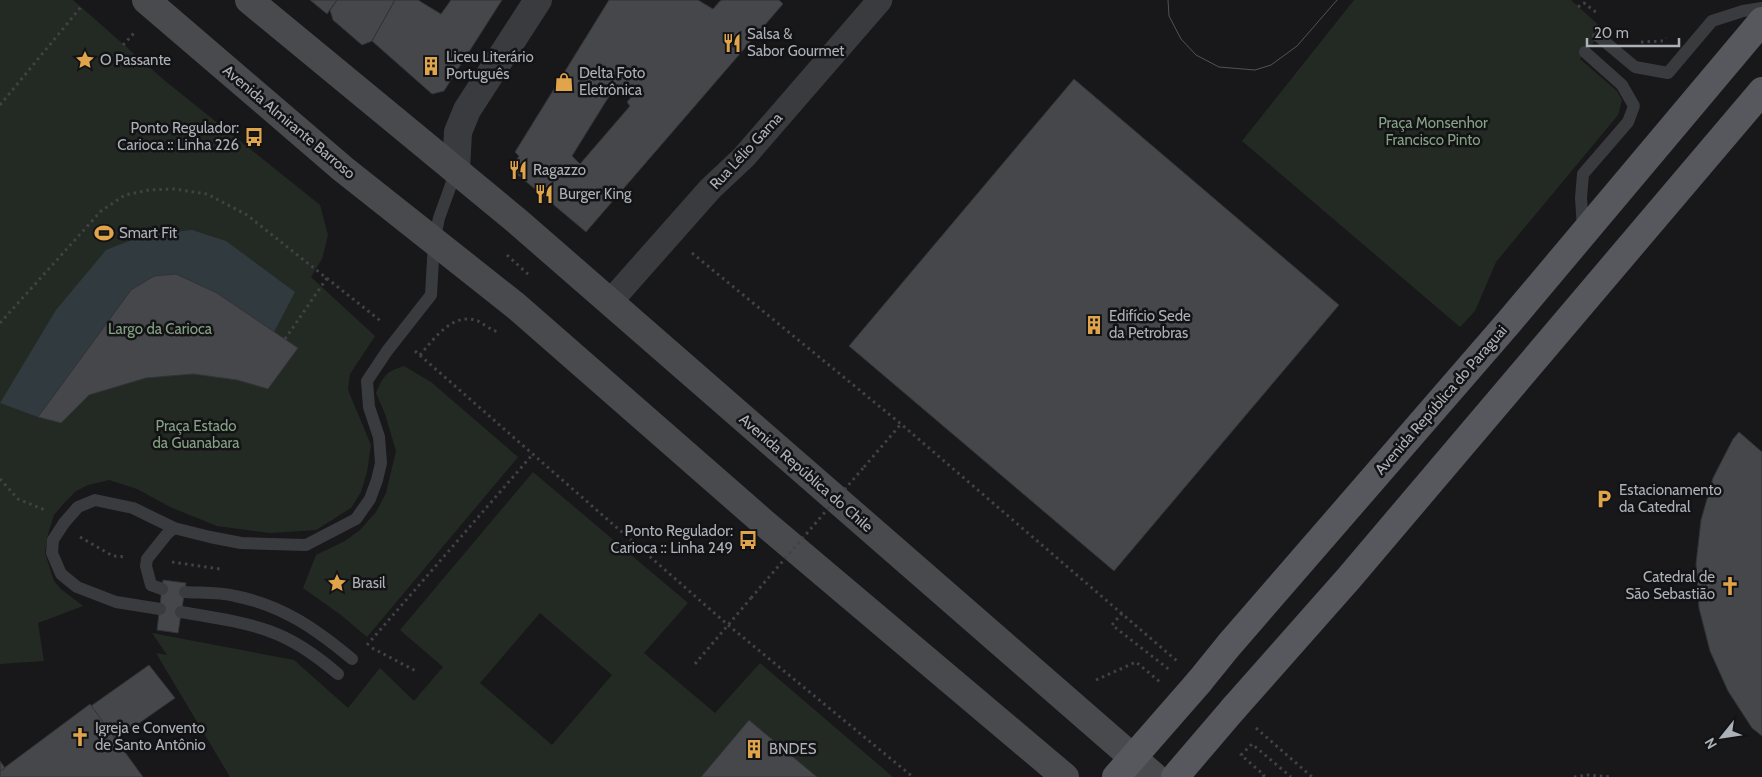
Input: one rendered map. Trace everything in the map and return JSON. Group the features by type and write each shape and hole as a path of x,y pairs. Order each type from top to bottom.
{"main road":[{"name":"Avenida Almirante Barroso","path":"146,0 343,169 434,242"},
{"path":"249,0 456,171"},
{"name":"Avenida República do Paraguai","path":"1116,777 1509,322 1762,21"},
{"path":"1175,777 1349,578 1761,93"},
{"name":"Avenida República do Chile","path":"456,171 610,302 1155,777"},
{"path":"434,242 516,306 763,522 1065,777"}],"street":[{"path":"456,171 458,132 467,110 538,0"},
{"name":"Rua Lélio Gama","path":"610,302 716,182 744,157 874,2"}],"lane":[{"path":"1598,36 1635,68 1668,72 1712,21 1743,11 1762,8"},
{"path":"1583,233 1581,198 1583,174 1628,122 1634,106 1622,85 1585,52"},
{"path":"160,609 116,602 77,587 61,574 52,553 53,540 64,523 73,512 86,502 95,500 133,508 174,528 241,543 306,545 356,519 370,499 381,462 379,437 369,407 367,381 398,336 431,296 434,242 439,218 456,171"},
{"path":"162,589 151,585 146,566 147,559 174,528"},
{"path":"185,592 235,596 296,617 352,659"},
{"path":"181,612 232,621 269,631 303,647 338,674"}],"path":[{"path":"1578,6 1584,3 1599,14"},
{"path":"0,105 81,7"},
{"path":"1637,42 1663,41 1671,35"},
{"path":"0,322 101,211 125,196 149,190 174,190 207,194 248,215 398,336 728,625 914,777"},
{"path":"670,234 900,424 1179,663"},
{"path":"503,251 536,282"},
{"path":"285,340 327,278"},
{"path":"420,355 444,329 454,322 467,319 477,321 495,331 499,326"},
{"path":"695,664 900,424"},
{"path":"367,646 533,454"},
{"path":"0,479 18,499 44,510"},
{"path":"1122,613 1112,625 1173,673"},
{"path":"1096,680 1136,662 1164,685"},
{"path":"1263,777 1264,775 1241,755 1252,744 1291,777"},
{"path":"1574,777 1587,775 1609,777"}],"green space":[{"name":"Largo da Carioca","path":"0,0 73,0 164,80 320,205 328,235 322,259 311,277 375,336 350,374 348,390 371,445 367,472 361,492 351,508 316,530 270,533 217,526 170,507 137,489 109,480 88,485 76,491 54,515 45,553 54,581 83,606 38,623 44,661 0,664"},
{"name":"Praça Monsenhor Francisco Pinto","path":"1354,0 1571,0 1604,30 1580,59 1617,91 1622,100 1618,115 1496,262 1475,311 1460,327 1242,141"},
{"path":"404,366 431,382 518,457 367,637 341,615 303,588 316,555 345,541 360,530 376,512 386,493 396,451 385,414 376,393 386,375"},
{"path":"533,472 688,603 644,653 715,713 760,663 893,777 230,777 156,653 167,655 152,633 294,660 348,708 380,668 414,701 443,667 400,630","holes":["540,613 612,675 552,745 480,683"]}],"shaded area":[{"path":"192,230 226,241 295,292 274,332 217,293 176,274 154,276 131,290 38,417 0,403 56,310 106,250 144,235"}],"building":[{"path":"310,0 337,0 327,14"},
{"path":"337,0 395,0 372,41 362,45 333,20 330,10"},
{"name":"Liceu Literário Português","path":"395,0 418,0 441,14 451,0 502,0 444,91 432,94 372,41"},
{"path":"609,0 698,0 713,9 723,0 779,0 783,4 586,232 511,169 519,156 515,152","holes":["616,85 632,96 627,102 630,106 580,164 572,156"]},
{"name":"Edifício Sede da Petrobras","path":"1074,79 1339,305 1114,571 849,346"},
{"path":"176,274 217,293 298,348 268,389 237,380 193,374 146,378 89,395 61,423 38,417 131,290 154,276"},
{"name":"Catedral de São Sebastião","path":"1739,432 1762,452 1762,736 1752,728 1728,691 1710,651 1699,608 1696,564 1701,520 1713,478 1733,439"},
{"path":"163,580 186,583 178,633 157,630"},
{"path":"149,665 175,698 115,740 91,706"},
{"name":"Igreja e Convento de Santo Antônio","path":"90,704 143,777 0,777 0,771"},
{"name":"BNDES","path":"749,720 817,777 701,777"},
{"path":"0,761 5,768 0,771"}],"tram line":[{"path":"1168,0 1169,16 1181,39 1196,55 1219,67 1255,70 1271,65 1297,46 1337,0"}],"place":[{"name":"Salsa & Sabor Gourmet","path":"732,43"},
{"name":"O Passante","path":"85,60"},
{"name":"Liceu Literário Português","path":"431,66"},
{"name":"Delta Foto Eletrônica","path":"564,82"},
{"name":"Ponto Regulador: Carioca :: Linha 226","path":"254,137"},
{"name":"Ragazzo","path":"518,170"},
{"name":"Burger King","path":"544,194"},
{"name":"Smart Fit","path":"104,233"},
{"name":"Edifício Sede da Petrobras","path":"1094,325"},
{"name":"Estacionamento da Catedral","path":"1604,499"},
{"name":"Ponto Regulador: Carioca :: Linha 249","path":"748,540"},
{"name":"Brasil","path":"337,583"},
{"name":"Catedral de São Sebastião","path":"1730,586"},
{"name":"Igreja e Convento de Santo Antônio","path":"80,737"},
{"name":"BNDES","path":"754,749"}],"park label":[{"name":"Praça Estado da Guanabara","path":"196,434"}]}
